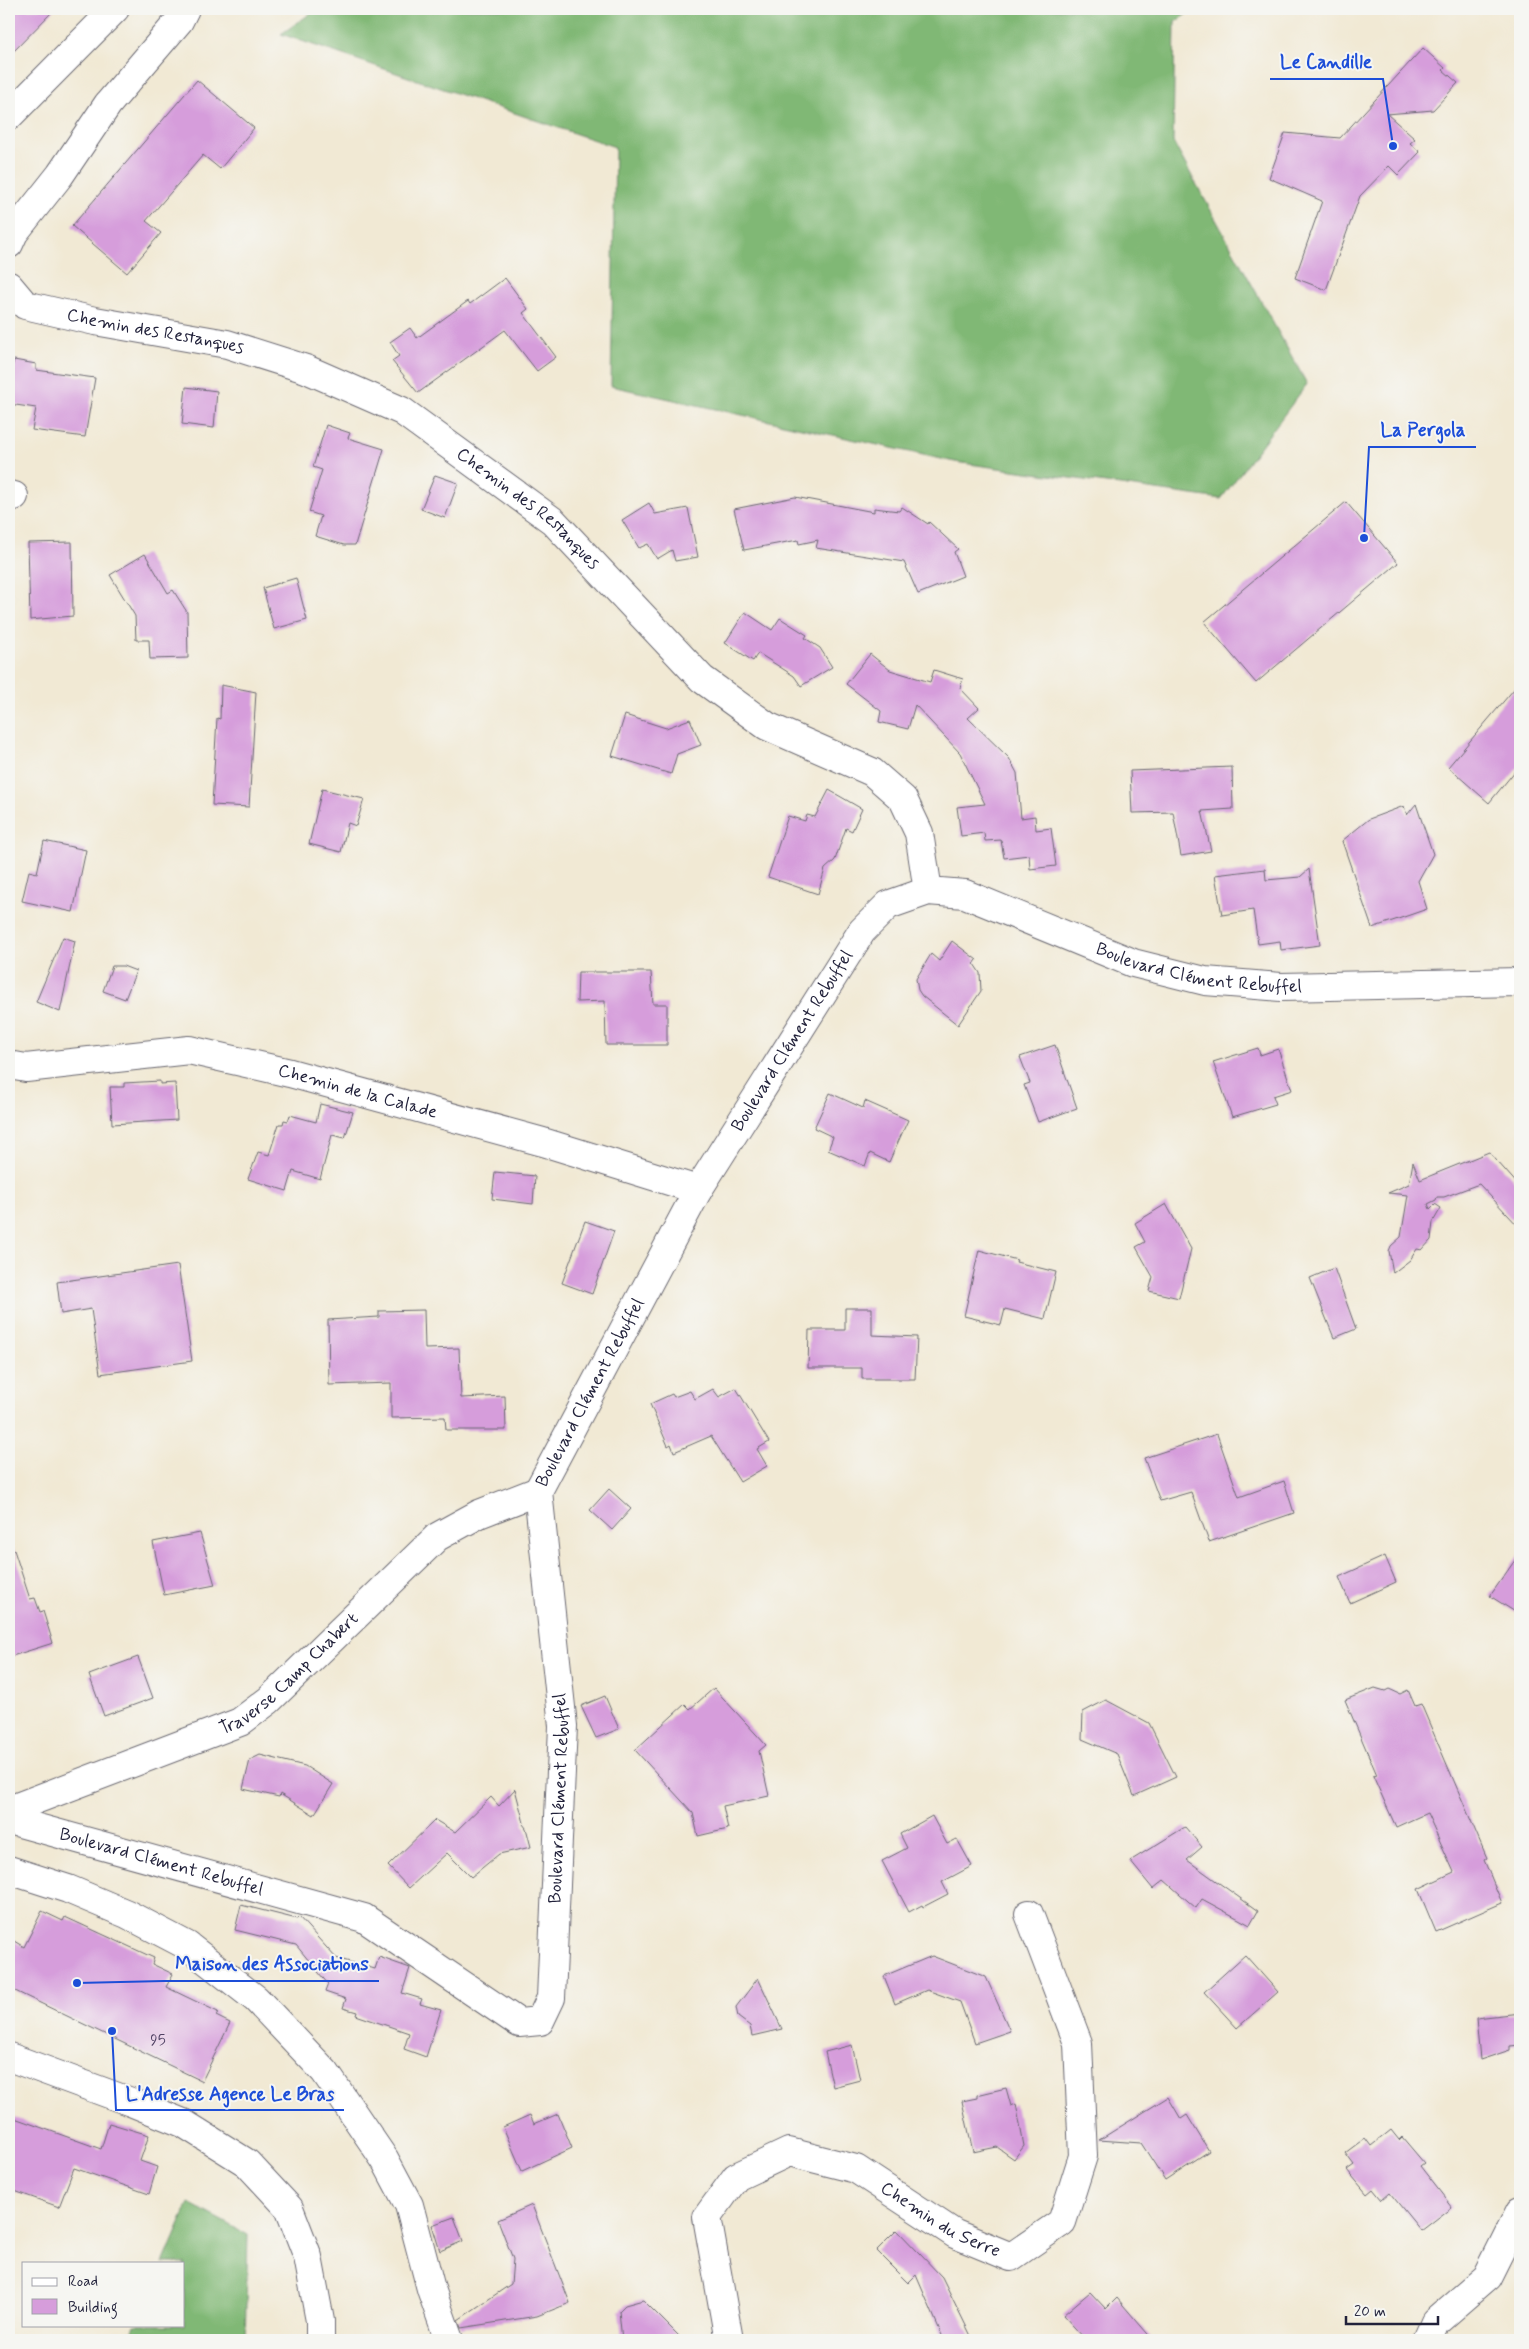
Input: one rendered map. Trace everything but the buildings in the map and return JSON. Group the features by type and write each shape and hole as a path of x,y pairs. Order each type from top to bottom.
{"street":[{"path":"9,116 115,9"},
{"path":"9,244 14,233 60,175 108,104 179,21 185,9"},
{"name":"Chemin des Restanques","path":"9,286 25,304 95,321 227,344 306,369 402,411 553,521 702,679 767,726 872,772 903,799 919,833 928,891"},
{"name":"Boulevard Clément Rebuffel","path":"9,1820 364,1918 519,2023 540,2021 552,1998 563,1726 538,1491 698,1190 862,931 888,905 928,891 965,894 1133,963 1205,981 1281,987 1520,982"},
{"name":"Chemin de la Calade","path":"9,1065 26,1068 189,1050 290,1073 524,1137 698,1190"},
{"name":"Traverse Camp Chabert","path":"9,1810 240,1722 268,1700 437,1537 479,1514 538,1491"},
{"path":"9,1870 68,1890 127,1914 188,1946 256,2000 325,2072 385,2160 409,2205 431,2289 449,2340"},
{"name":"Chemin du Serre","path":"729,2340 707,2217 736,2177 789,2152 856,2169 955,2234 1011,2257 1062,2222 1083,2156 1078,2043 1029,1914"},
{"path":"9,2058 131,2102 182,2123 247,2163 289,2208 308,2258 320,2321 320,2340"},
{"path":"1427,2340 1435,2322 1487,2277 1520,2210"}],"green space":[{"path":"317,9 1194,9 1175,22 1173,142 1307,384 1221,499 955,462 611,386 615,147 281,34"},
{"path":"189,2203 248,2235 245,2340 129,2340 135,2326 185,2326 185,2262 163,2262"}],"place":[{"name":"Le Candille","path":"1393,146"},
{"name":"La Pergola","path":"1364,538"},
{"name":"Maison des Associations","path":"77,1983"},
{"name":"L'Adresse Agence Le Bras","path":"112,2031"}]}
